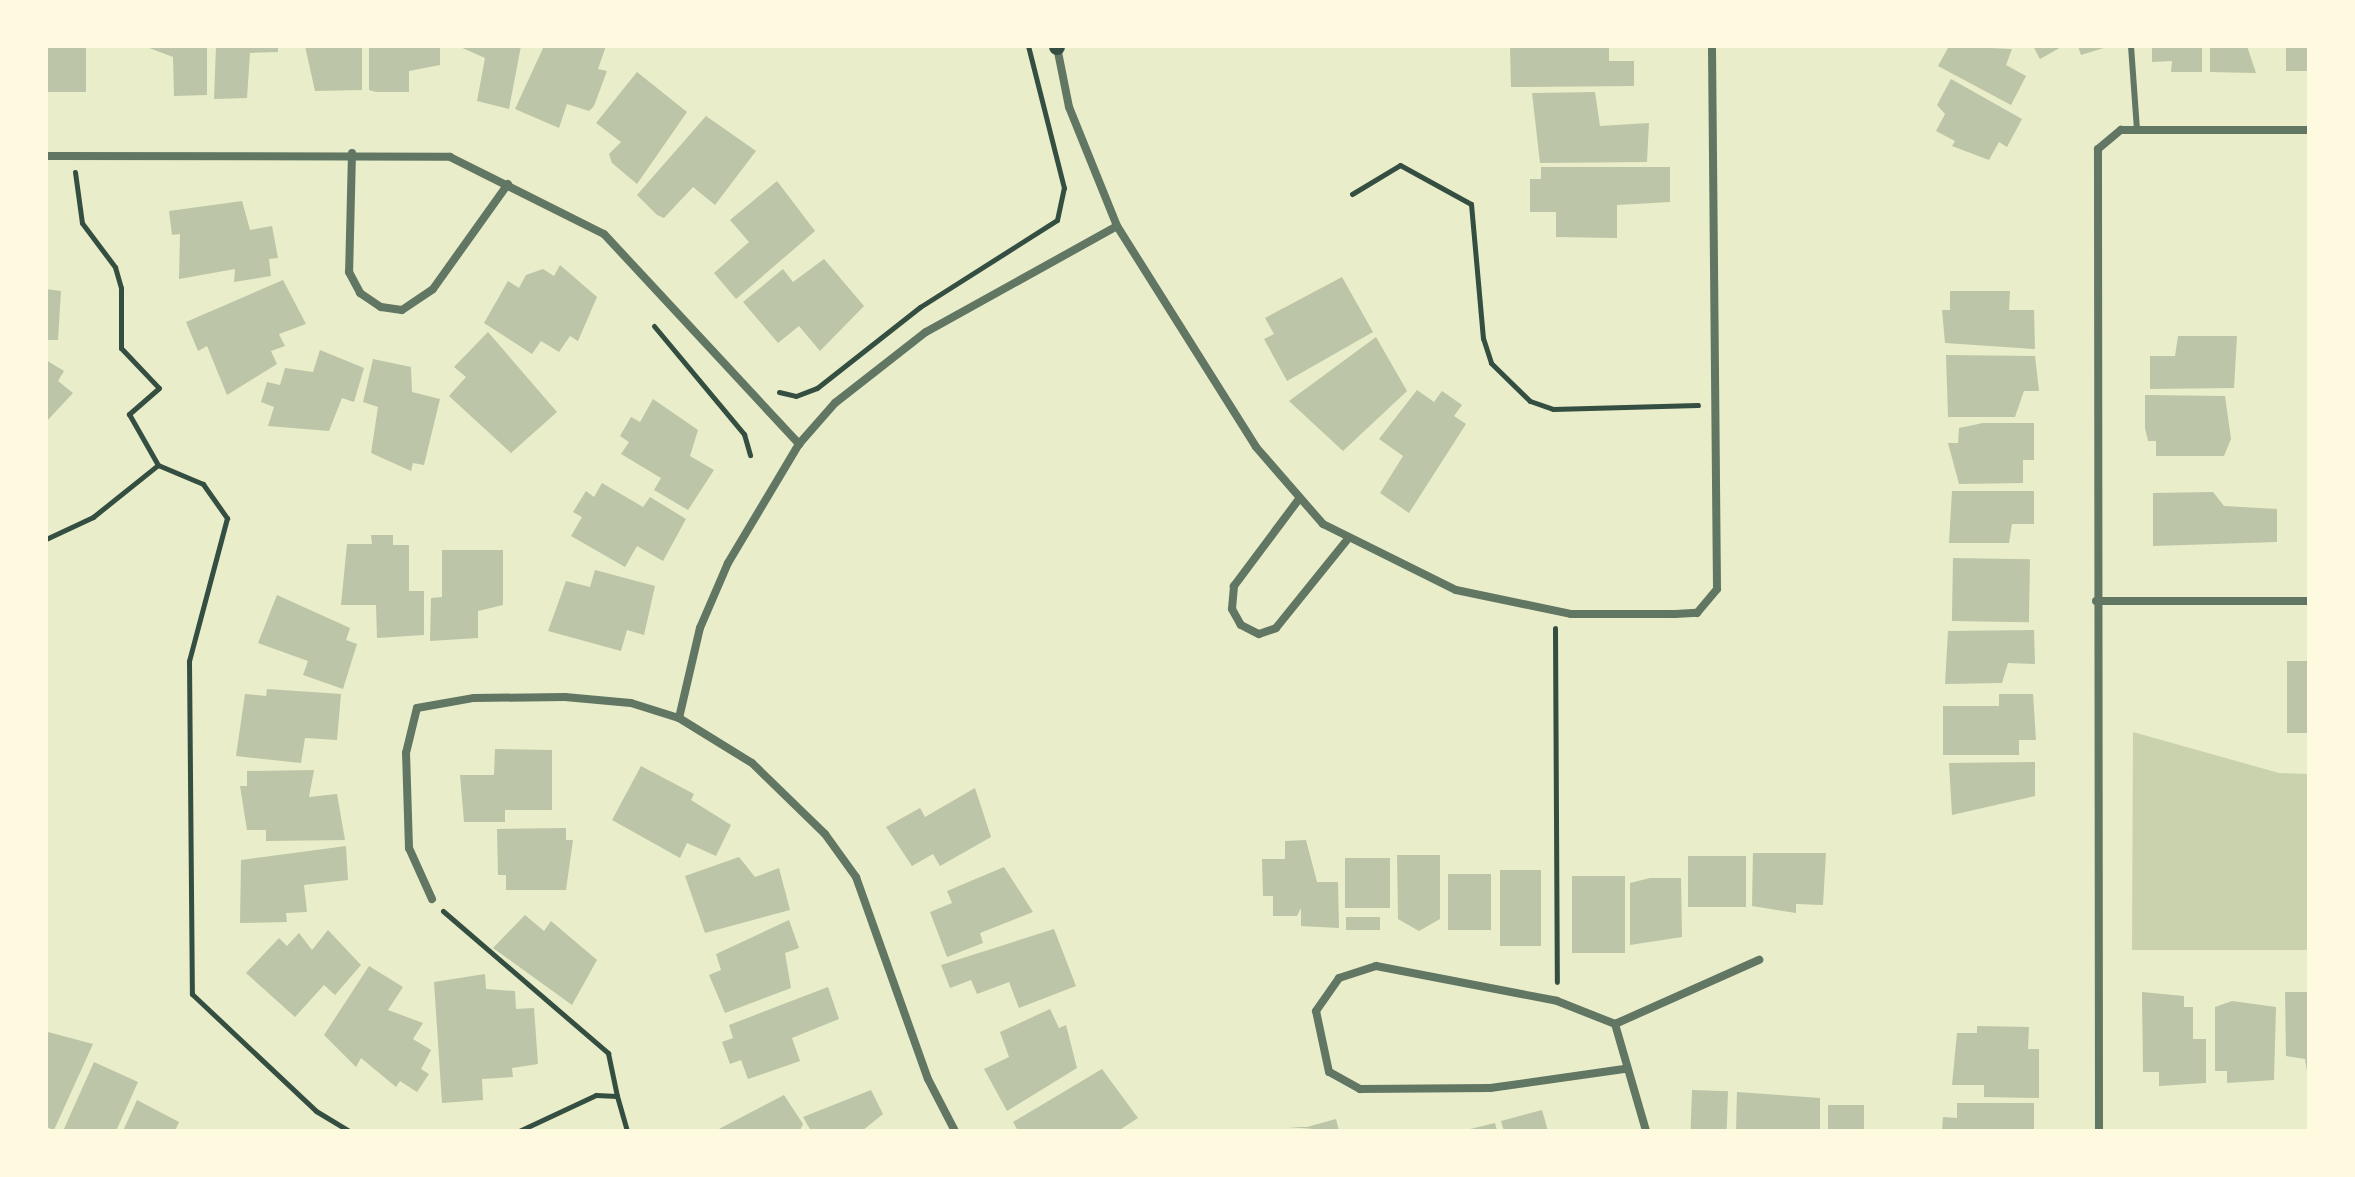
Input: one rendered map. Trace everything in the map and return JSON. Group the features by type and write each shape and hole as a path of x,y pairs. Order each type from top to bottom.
{"street":[{"path":"1057,46 1069,107 1117,226 1256,447 1299,499 1347,540 1456,590 1555,611 1675,614 1712,603 1712,46"},
{"path":"2099,1131 2096,160 2108,136 2137,130 2309,130"},
{"path":"46,156 352,153 450,157 604,234 799,444"},
{"path":"352,153 349,272 360,293 381,307 402,310 433,289 508,184"},
{"path":"679,718 700,628 728,563 799,444 835,403 926,332 1117,226"},
{"path":"1299,499 1234,586 1232,609 1241,625 1259,634 1276,628 1347,540"},
{"path":"2096,601 2309,601"},
{"path":"432,899 409,848 406,753 417,708 474,698 565,697 631,703 679,718 752,763 825,834 856,877 928,1079 955,1131"},
{"path":"1624,1069 1490,1088 1360,1089 1329,1072 1317,1038 1316,1011 1327,988 1376,966 1557,1001 1615,1024 1759,960"},
{"path":"1615,1024 1624,1069 1646,1131"}],"lane":[{"path":"2131,46 2137,130"}],"path":[{"path":"773,389 796,396 817,388 920,307 1057,220 1064,188 1028,46"},
{"path":"73,156 82,223 115,267 121,288 121,348 159,388 129,414 158,465 203,484 227,518 189,661 192,994 316,1111 349,1131"},
{"path":"1352,194 1400,165 1471,204 1483,338 1491,363 1530,401 1553,409 1714,405"},
{"path":"654,326 744,434 750,455"},
{"path":"46,539 93,517 158,465"},
{"path":"1555,611 1557,1001"},
{"path":"432,899 470,940 608,1053 627,1131"},
{"path":"519,1131 553,1109 596,1095 617,1096"}],"green space":[{"path":"2133,732 2279,773 2309,774 2309,950 2132,950"}],"building":[{"path":"46,46 86,46 86,92 46,92"},
{"path":"144,46 207,46 207,95 174,96 173,57"},
{"path":"216,46 278,46 278,52 250,53 247,98 214,99"},
{"path":"305,46 362,48 362,90 315,91"},
{"path":"369,46 440,46 440,65 409,71 409,92 376,92 369,90"},
{"path":"458,46 521,46 509,109 477,101 485,58"},
{"path":"544,46 606,46 598,69 607,71 594,106 589,111 567,104 559,128 515,109"},
{"path":"1510,46 1609,48 1609,61 1634,61 1634,86 1511,87"},
{"path":"1949,46 2012,49 2006,65 2026,76 2011,105 1938,66"},
{"path":"2033,46 2063,46 2040,59"},
{"path":"2078,46 2107,46 2107,47 2081,55"},
{"path":"2152,46 2202,46 2202,72 2171,72 2172,61 2152,62"},
{"path":"2210,46 2247,46 2256,73 2210,72"},
{"path":"2286,46 2309,46 2309,71 2286,71"},
{"path":"637,72 687,112 637,184 612,163 609,154 621,142 596,123"},
{"path":"1951,79 2022,119 2007,147 1999,142 1989,160 1952,146 1955,141 1936,131 1945,114 1937,105"},
{"path":"1595,92 1600,126 1649,123 1647,162 1540,163 1532,93"},
{"path":"706,116 756,151 715,205 693,187 664,218 657,215 637,195"},
{"path":"1541,167 1670,167 1670,202 1617,205 1617,238 1556,237 1556,212 1530,212 1530,179 1541,179"},
{"path":"777,181 815,231 736,299 714,273 749,242 730,220"},
{"path":"242,201 250,230 272,226 278,258 269,259 271,276 234,282 235,269 179,279 180,234 172,235 169,211"},
{"path":"824,259 864,306 820,351 799,326 778,343 743,302 783,269 793,282"},
{"path":"560,265 597,297 578,341 570,336 559,352 541,341 532,354 484,323 508,281 519,288 526,275 543,269 554,276"},
{"path":"1342,277 1373,332 1287,381 1264,339 1274,334 1265,318"},
{"path":"283,280 306,324 279,334 285,346 271,351 277,364 227,395 207,346 198,351 186,322"},
{"path":"46,289 61,291 58,340 46,340"},
{"path":"1950,291 2010,291 2009,310 2034,310 2035,349 1945,343 1942,310 1950,310"},
{"path":"488,332 557,412 511,453 449,396 466,377 454,367"},
{"path":"2178,336 2237,336 2234,388 2150,389 2150,356 2175,356"},
{"path":"1376,337 1407,391 1343,451 1289,401"},
{"path":"320,350 364,368 354,402 342,398 329,431 268,426 274,407 261,402 267,382 280,385 285,368 313,372"},
{"path":"1946,355 2035,356 2039,391 2024,391 2015,417 1948,417"},
{"path":"373,359 411,367 412,392 440,399 424,465 413,463 411,471 371,453 378,407 363,402"},
{"path":"46,360 64,371 58,381 73,393 46,422"},
{"path":"1417,390 1434,402 1442,391 1462,405 1454,416 1466,424 1409,513 1380,493 1403,456 1379,439"},
{"path":"2145,395 2225,396 2231,439 2224,456 2156,456 2156,441 2148,441 2145,428"},
{"path":"653,399 698,430 690,456 714,470 688,510 654,490 661,478 621,454 629,442 620,436 631,417 640,422"},
{"path":"1983,423 2034,423 2034,460 2023,460 2023,483 1959,484 1948,443 1958,443 1959,428"},
{"path":"602,483 643,507 650,497 686,519 663,561 637,546 625,567 571,536 582,517 573,512 586,491 594,497"},
{"path":"1952,491 2034,491 2034,524 2012,524 2009,543 1949,543"},
{"path":"2213,492 2224,506 2277,509 2277,542 2153,546 2153,493"},
{"path":"371,535 393,535 393,545 409,545 409,591 424,591 424,635 377,638 376,605 341,605 347,544 372,544"},
{"path":"442,550 503,550 503,605 478,611 478,638 430,641 431,598 442,597"},
{"path":"1953,558 2030,559 2029,622 1952,621"},
{"path":"595,570 655,586 644,635 627,630 621,651 548,631 566,581 590,587"},
{"path":"277,595 350,628 346,640 357,644 343,689 303,675 308,661 258,643"},
{"path":"2034,630 2035,664 2008,663 2002,683 1945,684 1948,631"},
{"path":"2287,661 2309,661 2309,733 2287,733"},
{"path":"267,689 341,694 337,740 305,738 301,763 236,756 245,694 266,696"},
{"path":"1999,694 2033,694 2036,740 2019,740 2019,755 1943,755 1943,706 1999,706"},
{"path":"495,749 552,750 552,810 505,810 505,822 464,822 460,775 494,775"},
{"path":"2035,762 2035,796 1952,815 1949,763"},
{"path":"641,766 694,794 691,800 731,825 716,856 687,843 680,858 612,820"},
{"path":"314,770 309,797 337,794 345,840 266,841 266,830 247,830 240,786 247,786 247,771"},
{"path":"975,788 991,837 940,866 933,854 912,866 886,827 920,808 925,817"},
{"path":"566,828 566,840 573,840 566,890 506,890 506,875 498,875 497,829"},
{"path":"1306,840 1317,882 1338,882 1339,928 1301,926 1301,908 1297,916 1273,916 1273,896 1263,896 1262,859 1285,859 1285,841"},
{"path":"346,846 348,880 304,885 307,912 286,913 287,922 240,923 241,860"},
{"path":"1753,853 1826,853 1823,905 1796,904 1796,913 1752,906"},
{"path":"1397,855 1440,855 1440,919 1419,931 1398,919"},
{"path":"1688,856 1746,856 1746,907 1688,907"},
{"path":"739,857 755,877 779,868 790,910 705,933 685,876"},
{"path":"1345,858 1390,858 1390,908 1345,908"},
{"path":"1004,867 1033,912 980,933 983,943 947,957 930,912 952,903 947,891"},
{"path":"1500,870 1541,870 1541,946 1500,946"},
{"path":"1448,874 1491,874 1491,930 1448,930"},
{"path":"1572,876 1625,876 1625,953 1572,953"},
{"path":"1650,878 1681,878 1682,937 1630,945 1630,883"},
{"path":"525,915 544,931 551,921 597,960 572,1005 493,948"},
{"path":"1346,917 1380,917 1380,930 1346,930"},
{"path":"789,920 799,948 785,953 791,988 725,1013 709,975 721,970 716,954"},
{"path":"1054,929 1076,986 1019,1008 1009,982 977,994 971,980 950,988 941,965"},
{"path":"328,930 361,965 335,995 324,985 295,1017 246,973 279,938 287,946 299,933 312,950"},
{"path":"369,966 403,987 388,1010 423,1023 413,1039 431,1050 421,1069 429,1074 417,1092 400,1081 396,1087 361,1058 356,1067 324,1035"},
{"path":"485,974 486,989 515,991 516,1009 534,1008 538,1064 512,1068 513,1077 482,1079 483,1100 442,1103 434,982"},
{"path":"828,987 839,1019 792,1038 800,1061 748,1079 741,1060 730,1064 722,1042 733,1038 729,1025"},
{"path":"2142,992 2184,996 2184,1007 2193,1007 2193,1039 2206,1039 2206,1083 2159,1086 2159,1072 2143,1072"},
{"path":"2285,992 2309,992 2309,1085 2305,1059 2286,1056"},
{"path":"2232,1001 2276,1007 2274,1080 2227,1083 2227,1071 2215,1071 2215,1007"},
{"path":"1050,1009 1059,1028 1066,1025 1077,1068 1007,1111 984,1069 1009,1057 1000,1032"},
{"path":"1977,1026 2029,1027 2028,1049 2039,1049 2039,1098 1984,1097 1984,1085 1952,1085 1957,1033 1977,1033"},
{"path":"48,1032 93,1044 54,1130 46,1127"},
{"path":"94,1062 138,1082 116,1131 63,1131"},
{"path":"1102,1069 1138,1118 1118,1131 1018,1131 1013,1122"},
{"path":"871,1090 883,1114 862,1131 811,1131 803,1117"},
{"path":"1692,1090 1728,1091 1727,1131 1691,1131"},
{"path":"1737,1092 1820,1098 1820,1131 1736,1131"},
{"path":"784,1095 803,1124 800,1130 808,1131 715,1131"},
{"path":"137,1100 179,1122 175,1131 123,1131"},
{"path":"1957,1103 2034,1103 2034,1131 1942,1131 1943,1117 1957,1118"},
{"path":"1828,1105 1864,1105 1864,1131 1828,1131"},
{"path":"1542,1110 1548,1131 1504,1131 1501,1121"},
{"path":"1336,1119 1339,1131 1288,1127 1307,1127"},
{"path":"1495,1123 1497,1131 1466,1130"}]}
